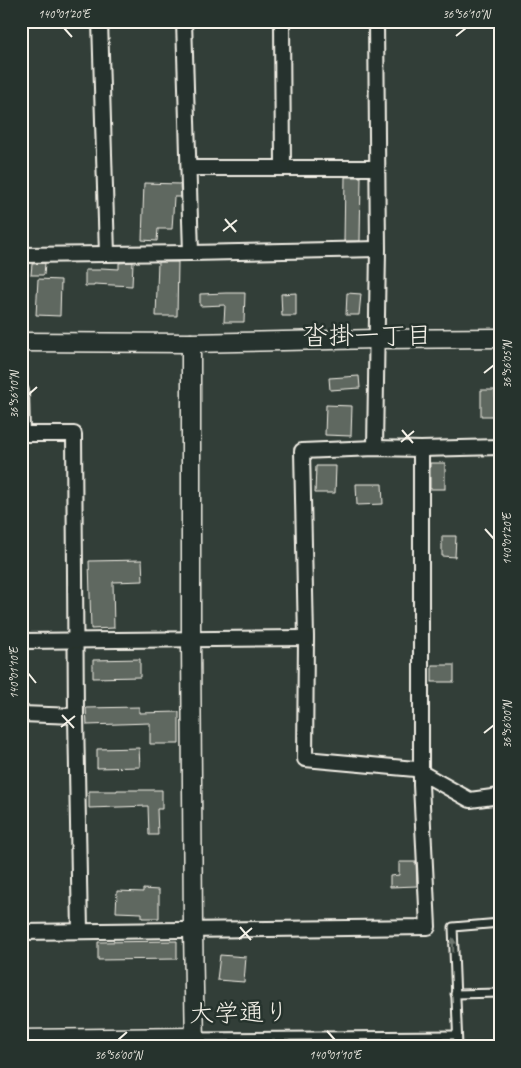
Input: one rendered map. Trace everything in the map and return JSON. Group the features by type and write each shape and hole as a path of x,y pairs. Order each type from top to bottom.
{"street":[{"path":"100,21 107,254"},
{"path":"184,21 191,253"},
{"path":"282,21 283,168"},
{"path":"375,448 378,249 376,21"},
{"path":"189,168 377,168"},
{"path":"21,255 378,249"},
{"path":"21,342 191,343 500,338"},
{"path":"191,343 192,929 195,1042"},
{"path":"21,391 22,434 74,434 80,931"},
{"path":"500,447 375,448 302,451 306,638 305,759 415,769 470,800 500,796"},
{"path":"21,932 428,927 421,773 421,449"},
{"path":"21,640 306,638"},
{"path":"21,714 76,716"},
{"name":"大学通り","path":"21,1039 195,1042"}],"lane":[{"path":"458,1047 453,927 500,923"},
{"path":"455,994 500,993"},
{"name":"大学通り","path":"195,1042 457,1035"}],"building":[{"path":"345,177 361,177 360,241 344,241"},
{"path":"144,183 180,184 181,197 174,197 172,229 158,229 157,241 142,240"},
{"path":"133,262 132,286 94,284 94,286 85,286 85,270 101,270 101,268 119,269 119,263"},
{"path":"158,262 178,262 177,316 156,316"},
{"path":"45,263 44,275 31,275 32,264"},
{"path":"38,279 61,280 60,316 36,315"},
{"path":"245,293 244,322 224,322 225,305 200,306 200,294"},
{"path":"296,293 296,316 282,316 281,294"},
{"path":"347,293 361,294 359,315 346,315"},
{"path":"359,376 360,388 330,390 329,378"},
{"path":"481,390 495,390 496,416 481,416"},
{"path":"326,405 352,406 351,436 325,435"},
{"path":"430,463 445,463 445,489 430,489"},
{"path":"316,466 336,466 335,493 315,493"},
{"path":"356,484 382,484 383,504 357,505"},
{"path":"442,536 456,536 455,557 442,556"},
{"path":"142,560 143,581 113,582 114,628 91,629 89,561"},
{"path":"140,659 140,677 93,678 93,660"},
{"path":"432,665 454,665 454,682 432,682"},
{"path":"139,707 139,713 179,712 179,744 150,744 150,723 87,725 86,708"},
{"path":"139,748 140,767 97,768 97,749"},
{"path":"162,790 162,809 157,809 158,835 149,835 148,806 89,808 89,791"},
{"path":"399,862 416,862 417,886 390,887 390,876 399,875"},
{"path":"143,889 159,890 159,918 142,918 142,913 116,912 117,891 143,892"},
{"path":"177,941 177,959 98,960 98,942"},
{"path":"220,955 246,957 244,982 217,980"}],"district":[{"name":"沓掛一丁目","path":"367,335"}]}
